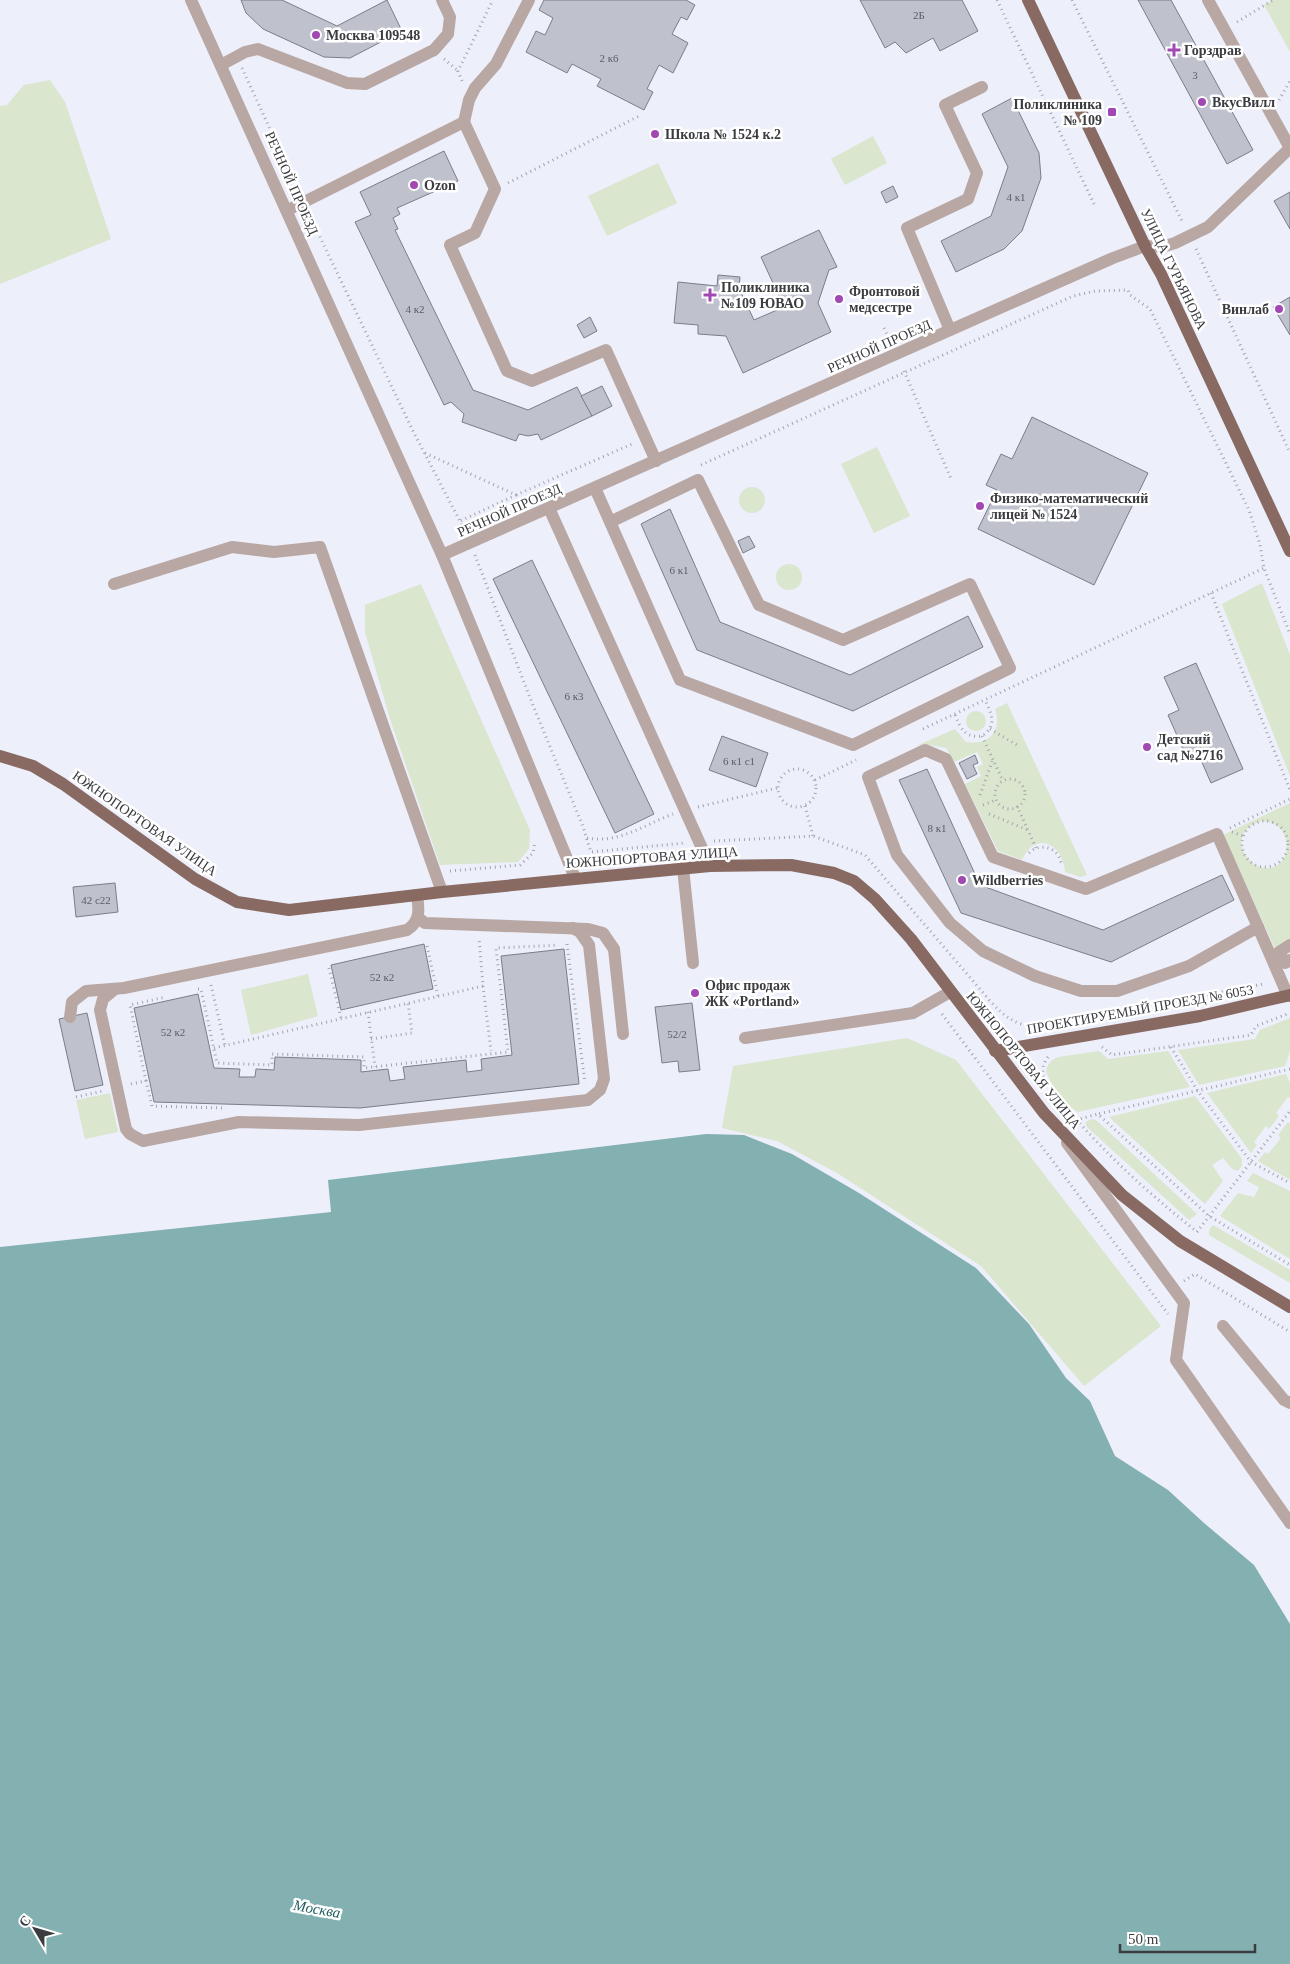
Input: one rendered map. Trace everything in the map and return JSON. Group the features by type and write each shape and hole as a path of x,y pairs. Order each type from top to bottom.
{"main road":[{"name":"УЛИЦА ГУРЬЯНОВА","path":"1028,0 1145,246 1161,274 1290,551"},
{"name":"ЮЖНОПОРТОВАЯ УЛИЦА","path":"0,756 33,766 64,784 195,879 237,902 289,910 442,892 710,866 791,865 834,873 854,881 876,899 911,939 1044,1113 1122,1195 1180,1242 1290,1307"},
{"name":"ПРОЕКТИРУЕМЫЙ ПРОЕЗД № 6053","path":"995,1051 1200,1016 1289,996"}],"street":[{"name":"РЕЧНОЙ ПРОЕЗД","path":"191,0 288,210 442,555 950,330 1145,246 1162,247 1208,227 1290,148"},
{"path":"222,65 237,56 258,49 347,83 365,84 434,50 448,34 450,17 442,0"},
{"path":"529,0 506,48 496,64 475,88 469,100 464,122 495,189 475,233 450,245 507,371 532,381 606,350 656,461"},
{"path":"1208,0 1290,148"},
{"path":"950,330 907,228 968,199 977,174 945,106 982,87"},
{"path":"288,210 464,122"},
{"path":"595,488 610,522 680,680 853,745 1010,668 970,584 843,640 759,605 698,480 610,522"},
{"path":"549,508 710,866"},
{"path":"114,584 232,547 274,552 320,546 442,892"},
{"path":"442,555 576,878"},
{"path":"1258,927 1189,966 1117,991 1081,991 1034,976 983,952 950,923 897,855 868,776 925,750 946,759 993,857 1086,889 1217,834 1289,996"},
{"path":"683,868 693,963"},
{"path":"70,1017 72,1002 86,991 115,989 407,930 414,926 418,918 417,895"},
{"path":"418,918 425,923 595,929 602,933 612,944 623,1034"},
{"path":"115,989 103,999 100,1010 126,1129 130,1134 143,1141 239,1122 359,1125 588,1100 600,1090 604,1079 589,945 580,932 573,928"},
{"path":"1290,945 1279,952 1285,963 1290,960"},
{"path":"745,1038 913,1013 950,992"},
{"path":"1044,1113 1184,1303 1176,1360 1290,1523"},
{"path":"1223,1326 1288,1404"}],"path":[{"path":"469,100 458,71 492,0"},
{"path":"997,0 1094,204"},
{"path":"1224,30 1273,0"},
{"path":"237,56 304,202 424,453 471,543 532,703 582,824 591,852 699,842 813,836 865,855 1004,1017 1017,1024 1035,1027 1281,980"},
{"path":"495,189 641,115"},
{"path":"696,468 1073,296 1095,291 1128,290 1130,295 1150,309 1245,502 1260,545 1264,568 1290,634"},
{"path":"884,328 952,481"},
{"path":"460,521 646,438"},
{"path":"424,453 516,495"},
{"path":"922,730 1264,568"},
{"path":"1212,593 1290,790"},
{"path":"955,715 964,733 969,736 982,736 990,729 992,719 985,700"},
{"path":"990,729 1017,745"},
{"path":"982,736 1004,781"},
{"path":"814,780 859,759"},
{"path":"978,800 993,759"},
{"path":"793,769 802,769 809,773 817,788 814,797 805,806 793,807 779,797 778,788 780,780 785,773 793,769"},
{"path":"1014,780 1022,786 1024,795 1017,806 1007,809 996,800 996,790 1004,781 1014,780"},
{"path":"1217,834 1290,799"},
{"path":"805,806 813,836"},
{"path":"1017,806 1036,848"},
{"path":"984,812 1028,830"},
{"path":"1262,821 1277,824 1289,836 1289,852 1278,864 1264,868 1250,863 1242,843 1247,829 1262,821"},
{"path":"436,872 520,864 533,853 535,842"},
{"path":"478,925 491,1051"},
{"path":"192,991 201,989 217,1063 272,1065 272,1054 364,1057 364,1068 508,1052 496,948 568,944 586,1088"},
{"path":"427,946 438,996"},
{"path":"329,968 341,1018"},
{"path":"208,971 225,1045"},
{"path":"214,1048 483,986"},
{"path":"174,995 130,1005 152,1106 230,1108"},
{"path":"933,1001 1164,1311 1181,1327"},
{"path":"372,1039 412,1034 408,1003"},
{"path":"368,1012 375,1067"},
{"path":"1092,1048 1101,1047 1112,1055 1251,1035 1256,1026 1290,1013"},
{"path":"1171,1047 1197,1090 1251,1162 1290,1183"},
{"path":"1050,1054 1042,1066 1044,1076 1076,1120 1139,1184 1203,1236"},
{"path":"1076,1120 1290,1069"},
{"path":"76,1097 146,1081"},
{"path":"1196,1232 1290,1111"},
{"path":"1098,1114 1209,1216 1290,1265"},
{"path":"1195,1274 1290,1332"}],"shaded area":[{"path":"1273,0 1290,0 1290,52 1264,5"},
{"path":"50,80 65,102 111,239 0,284 0,106 7,105 24,85"},
{"path":"873,136 887,163 845,185 831,159"},
{"path":"658,163 677,203 607,236 588,196"},
{"path":"877,447 910,516 874,533 841,464"},
{"path":"752,487 761,491 765,500 761,509 752,513 743,509 739,500 743,491"},
{"path":"789,564 798,568 802,577 798,586 789,590 780,586 776,577 780,568"},
{"path":"1262,583 1290,655 1290,776 1222,604"},
{"path":"421,584 530,830 529,849 518,862 440,865 390,719 365,632 365,605"},
{"path":"1007,703 1087,875 1080,877 1065,872 1059,854 1048,844 1034,845 1027,851 1022,860 998,851 965,784 981,776 977,767 983,764 977,752 954,762 946,748 924,744 916,746 955,729 966,742 981,742 992,735 995,730 997,717 995,709"},
{"path":"976,711 983,714 986,721 983,728 976,731 969,728 966,721 969,714"},
{"path":"1290,803 1290,945 1279,952 1284,968 1223,835","holes":["1261,821 1273,823 1282,830 1287,847 1286,854 1278,865 1268,868 1257,866 1248,859 1243,849 1242,839 1247,829"]},
{"path":"308,974 318,1016 251,1035 241,990"},
{"path":"1290,1018 1290,1051 1285,1066 1199,1085 1178,1050 1255,1039 1260,1030"},
{"path":"907,1038 956,1060 1161,1326 1084,1386 981,1266 837,1173 777,1141 722,1128 733,1066"},
{"path":"1099,1051 1108,1059 1168,1051 1190,1087 1078,1112 1068,1105 1055,1089 1046,1071 1049,1064 1058,1057"},
{"path":"1286,1074 1290,1083 1290,1098 1288,1097 1276,1113 1279,1116 1269,1129 1266,1126 1254,1142 1257,1145 1251,1153 1207,1093"},
{"path":"110,1093 118,1132 85,1139 76,1100"},
{"path":"1195,1096 1242,1159 1242,1166 1238,1171 1232,1169 1223,1158 1212,1165 1223,1181 1205,1204 1109,1117"},
{"path":"1092,1119 1096,1120 1197,1214 1189,1220 1086,1126 1086,1122"},
{"path":"1288,1122 1290,1124 1290,1180 1258,1161 1265,1152 1268,1154 1281,1138 1278,1135"},
{"path":"1253,1173 1290,1191 1290,1259 1220,1216 1238,1193 1254,1197 1259,1187 1247,1181"},
{"path":"1213,1225 1290,1270 1290,1283 1209,1235 1209,1230"}],"water":[{"name":"Москва","path":"706,1134 744,1135 792,1154 859,1193 976,1268 1029,1324 1066,1378 1090,1401 1115,1456 1168,1490 1254,1565 1290,1624 1290,1964 0,1964 0,1247 331,1212 328,1180"}],"building":[{"path":"241,0 282,0 337,26 387,0 402,31 350,58 324,57 263,29 246,13"},
{"path":"544,0 686,0 695,5 687,20 681,17 672,34 688,43 673,73 659,65 647,89 653,92 644,110 597,86 601,79 572,64 567,73 526,52 536,31 545,35 553,18 539,10"},
{"path":"860,0 962,0 978,31 940,51 933,38 906,53 895,42 885,48"},
{"path":"1138,0 1171,0 1253,150 1227,164"},
{"path":"1012,98 1039,153 1041,178 1022,231 1004,249 956,272 941,241 991,216 1008,167 982,114"},
{"path":"444,151 458,181 397,208 400,214 393,218 398,229 395,230 473,390 528,410 577,387 592,416 541,440 538,434 528,436 519,434 516,441 462,422 464,414 451,402 444,405 355,222 371,215 360,192"},
{"path":"893,186 898,197 886,203 881,192"},
{"path":"1290,192 1290,229 1274,201"},
{"name":"Поликлиника №109 ЮВАО","path":"819,230 837,267 829,270 818,303 831,332 743,373 726,336 698,334 698,325 674,323 678,282 717,286 718,275 740,277 739,288 754,320 784,307 761,257"},
{"path":"1290,297 1290,335 1273,307"},
{"path":"590,317 597,331 584,338 577,325"},
{"path":"602,386 612,406 592,416 581,396"},
{"path":"1032,417 1148,473 1094,585 978,529 997,490 986,485 1001,454 1012,459"},
{"path":"670,509 720,622 850,675 968,616 983,647 853,711 697,650 641,524"},
{"path":"749,536 755,547 743,553 738,541"},
{"path":"532,560 654,814 615,833 493,579"},
{"path":"1196,663 1243,769 1211,783 1197,751 1186,756 1168,715 1179,710 1164,677"},
{"path":"722,736 768,753 756,787 709,770"},
{"path":"975,755 978,763 973,765 977,774 967,779 959,763"},
{"path":"927,769 980,885 1103,930 1222,875 1234,900 1111,962 961,913 899,780"},
{"path":"115,883 118,912 76,917 73,887"},
{"path":"424,944 433,989 341,1010 331,965"},
{"path":"564,949 579,1084 360,1108 154,1102 134,1008 198,994 214,1068 240,1069 239,1077 255,1077 256,1069 274,1070 275,1057 361,1060 361,1072 388,1069 390,1081 405,1079 403,1067 466,1060 467,1072 482,1070 481,1059 512,1055 501,956"},
{"path":"692,1003 700,1070 679,1072 678,1061 662,1063 655,1007"},
{"path":"87,1013 103,1085 75,1091 59,1019"}],"place":[{"name":"Москва 109548","path":"316,35"},
{"name":"Горздрав","path":"1174,50"},
{"name":"ВкусВилл","path":"1202,102"},
{"name":"Поликлиника № 109","path":"1112,112"},
{"name":"Школа № 1524 к.2","path":"655,134"},
{"name":"Ozon","path":"414,185"},
{"name":"Поликлиника №109 ЮВАО","path":"710,295"},
{"name":"Фронтовой медсестре","path":"839,299"},
{"name":"Винлаб","path":"1279,309"},
{"name":"Физико-математический лицей № 1524","path":"980,506"},
{"name":"Детский сад №2716","path":"1147,747"},
{"name":"Wildberries","path":"962,880"},
{"name":"Офис продаж ЖК «Portland»","path":"695,993"}]}
